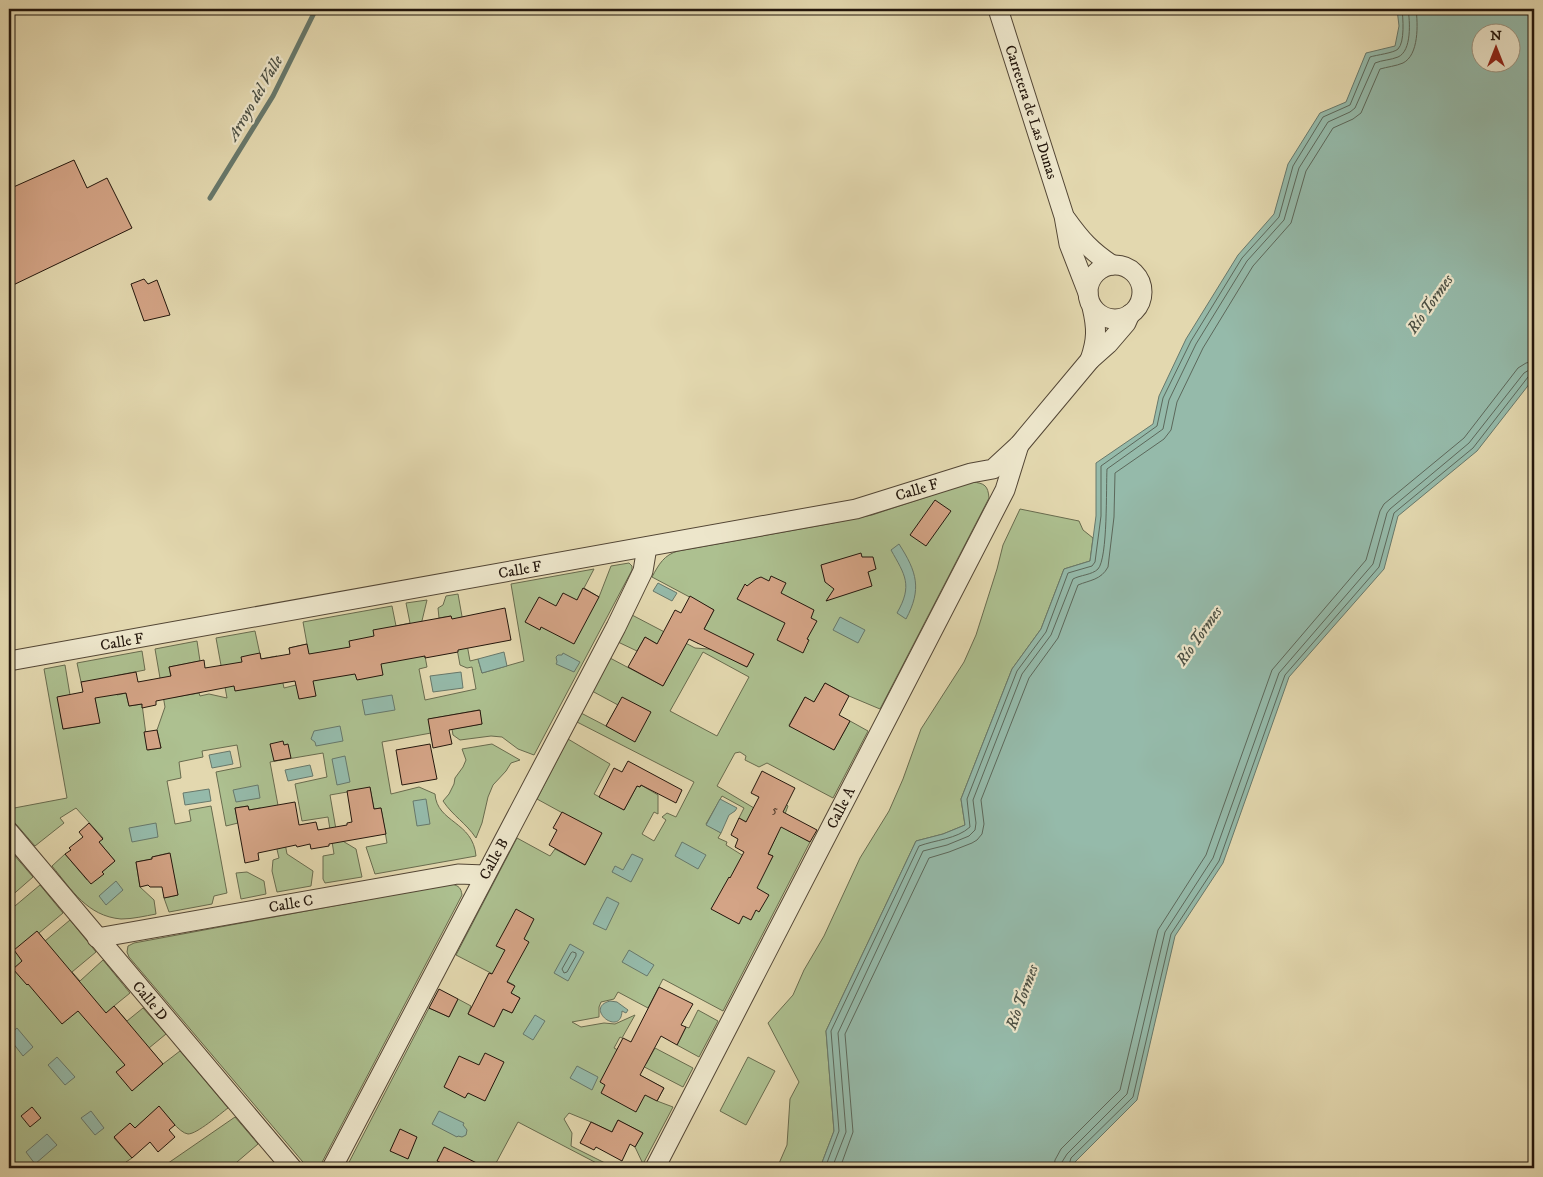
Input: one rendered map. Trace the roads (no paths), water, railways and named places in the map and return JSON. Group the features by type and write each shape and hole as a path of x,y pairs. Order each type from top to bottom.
{"street":[{"name":"Carretera de Las Dunas","path":"998,9 1064,216 1068,244 1090,300 1097,334 1090,360"},
{"name":"Carretera de Las Dunas","path":"1064,216 1081,240 1094,253 1112,265"},
{"path":"1112,265 1128,268 1139,279 1142,294 1140,302 1136,309 1123,318 1114,319 1098,313 1090,300 1089,283 1094,274 1102,268 1112,265"},
{"name":"Carretera de Las Dunas","path":"1019,445 1090,360 1108,344 1126,323 1130,314"},
{"name":"Calle F","path":"9,661 856,509 993,469 1019,445"},
{"name":"Calle A","path":"655,1168 1005,490 1019,445"},
{"name":"Calle B","path":"332,1168 643,572 647,547"},
{"name":"Calle D","path":"9,832 292,1168"},
{"name":"Calle C","path":"97,938 458,874 485,875"}],"water":[{"name":"Río Tormes","path":"1397,9 1534,9 1534,378 1477,451 1398,516 1384,569 1289,677 1223,863 1175,936 1137,1100 1075,1162 1072,1168 820,1168 834,1131 826,1031 916,841 943,834 965,825 961,799 1012,669 1041,629 1064,569 1090,561 1096,516 1096,463 1153,424 1159,396 1186,339 1238,255 1274,214 1288,164 1320,113 1346,102 1366,53 1395,46 1399,26"},
{"path":"899,544 910,563 916,589 906,619 897,613 905,595 906,587 900,566 891,550"},
{"path":"658,583 677,593 672,601 653,591"},
{"path":"840,617 865,630 858,643 833,630"},
{"path":"504,652 507,666 482,673 478,659"},
{"path":"563,653 580,662 574,672 556,664 556,657"},
{"path":"461,672 463,688 433,692 430,676"},
{"path":"392,695 395,710 365,715 362,700"},
{"path":"340,726 343,741 316,746 315,742 311,739 314,731"},
{"path":"230,751 233,764 212,768 209,755"},
{"path":"345,756 350,782 337,785 332,759"},
{"path":"310,765 313,776 288,781 285,770"},
{"path":"258,785 260,798 236,802 233,790"},
{"path":"209,789 211,801 185,805 183,793"},
{"path":"426,799 430,824 417,826 413,801"},
{"path":"720,799 737,808 729,815 721,833 706,825"},
{"path":"156,823 158,837 132,842 129,828"},
{"path":"682,842 706,855 698,869 675,856"},
{"path":"632,854 643,859 631,882 612,872 615,866 623,870"},
{"path":"116,881 123,890 106,905 99,896"},
{"path":"607,897 619,903 606,930 593,924"},
{"path":"570,944 584,952 568,981 554,973"},
{"path":"629,950 654,965 647,976 622,962"},
{"path":"610,1001 617,1002 628,1010 626,1013 622,1011 620,1019 616,1022 606,1019 600,1009"},
{"path":"535,1015 545,1021 533,1040 523,1034"},
{"path":"17,1028 33,1047 23,1056 9,1038 9,1035"},
{"path":"57,1057 75,1077 65,1085 48,1065"},
{"path":"577,1066 598,1077 592,1090 570,1078"},
{"path":"91,1111 104,1128 95,1135 81,1118"},
{"path":"439,1111 464,1123 463,1125 467,1130 466,1135 457,1137 432,1124"},
{"path":"47,1134 57,1145 35,1164 26,1152"}],"waterway":[{"name":"Arroyo del Valle","path":"210,198 273,96 316,9"}]}
